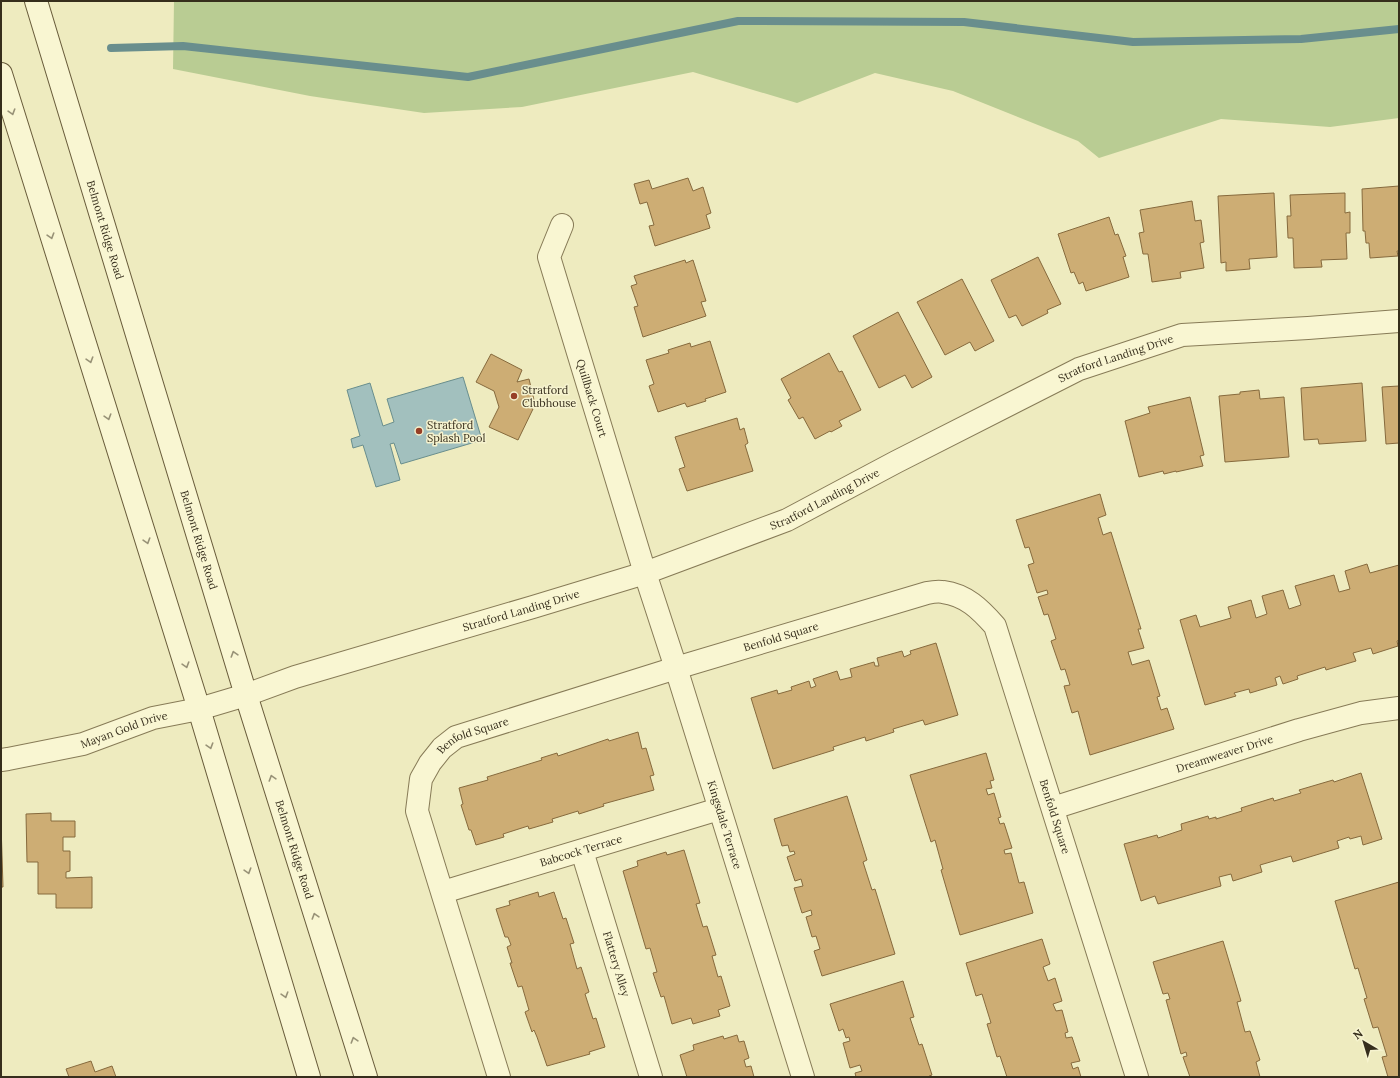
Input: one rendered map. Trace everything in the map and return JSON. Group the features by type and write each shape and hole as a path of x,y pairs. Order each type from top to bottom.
{"street":[{"name":"Belmont Ridge Road","path":"36,1 246,695 366,1077"},
{"path":"1,74 199,709 309,1077"},
{"name":"Quillback Court","path":"562,224 549,257 645,573"},
{"name":"Stratford Landing Drive","path":"246,695 295,677 645,573 788,520 896,462 1079,369 1182,335 1308,328 1399,320"},
{"name":"Kingsdale Terrace","path":"645,573 803,1077"},
{"name":"Benfold Square","path":"499,1077 418,811 422,779 430,763 442,748 456,737 676,668 927,593 943,592 965,599 980,608 995,626 1137,1077"},
{"name":"Mayan Gold Drive","path":"1,760 83,744 153,718 199,709 246,695"},
{"name":"Dreamweaver Drive","path":"1053,808 1299,730 1361,713 1399,708"},
{"name":"Babcock Terrace","path":"443,892 719,809"},
{"name":"Flattery Alley","path":"582,851 651,1077"}],"green space":[{"path":"174,1 1399,1 1399,118 1330,127 1221,119 1099,158 1078,141 953,91 875,73 797,103 693,72 522,107 424,113 310,96 173,69"}],"water":[{"name":"Stratford Splash Pool","path":"463,377 482,440 401,464 394,443 390,444 400,480 376,487 363,445 353,448 351,439 360,436 347,390 370,383 383,426 394,422 387,399"}],"building":[{"path":"688,178 693,191 703,187 711,213 706,215 710,228 655,246 649,226 654,225 647,202 640,204 634,184 649,180 652,189"},
{"path":"1399,186 1398,256 1370,258 1369,243 1366,243 1365,231 1363,231 1362,189"},
{"path":"1274,193 1277,257 1249,259 1250,269 1226,271 1226,262 1221,263 1218,196"},
{"path":"1345,193 1345,213 1350,212 1350,233 1346,233 1347,259 1321,260 1322,267 1294,268 1293,238 1288,238 1287,216 1291,216 1290,195"},
{"path":"1192,201 1195,221 1201,220 1204,242 1200,243 1204,268 1180,272 1181,278 1152,282 1148,254 1143,254 1139,233 1144,232 1140,210"},
{"path":"1109,217 1115,235 1118,234 1126,256 1123,257 1129,277 1086,291 1083,282 1079,284 1074,272 1071,273 1058,234"},
{"path":"1038,257 1061,304 1047,310 1048,313 1022,326 1016,315 1009,318 991,280"},
{"path":"685,260 686,263 693,260 706,301 701,302 706,316 643,337 634,307 638,306 631,286 637,284 634,276"},
{"path":"962,279 994,341 975,351 970,342 945,355 917,302"},
{"path":"898,312 932,377 912,388 905,375 879,388 853,336"},
{"path":"710,341 726,392 705,399 706,401 687,407 685,403 658,412 649,386 654,384 646,360 669,353 668,350 690,343 691,347"},
{"path":"829,353 839,372 842,371 861,410 839,421 842,426 815,439 803,417 799,419 788,400 791,398 781,379"},
{"name":"Stratford Clubhouse","path":"491,354 522,370 517,382 529,379 534,400 522,403 533,409 518,440 489,427 499,407 494,391 476,382"},
{"path":"1362,383 1366,441 1319,444 1318,439 1304,440 1301,388"},
{"path":"1399,386 1399,443 1386,444 1382,387"},
{"path":"1259,390 1260,399 1284,397 1289,457 1225,462 1219,396"},
{"path":"1190,397 1204,455 1200,456 1203,466 1164,474 1163,471 1139,477 1125,421 1150,413 1148,407"},
{"path":"737,418 740,430 744,428 748,443 745,445 753,471 687,491 679,469 685,467 675,437"},
{"path":"1100,494 1106,515 1098,518 1103,535 1111,532 1141,629 1138,629 1144,648 1128,652 1132,665 1149,660 1160,696 1157,697 1161,710 1167,708 1174,729 1090,755 1078,711 1072,713 1064,686 1070,685 1065,669 1061,670 1051,641 1056,639 1048,614 1044,615 1038,597 1048,594 1047,590 1037,593 1028,565 1034,563 1029,547 1025,548 1016,520"},
{"path":"1367,564 1370,573 1399,565 1398,646 1373,654 1371,648 1353,653 1356,661 1326,670 1325,667 1297,676 1298,679 1283,684 1280,676 1275,678 1277,685 1250,693 1249,689 1234,693 1236,696 1205,705 1180,620 1196,615 1200,627 1231,618 1228,607 1251,600 1256,618 1267,614 1262,596 1283,590 1289,609 1301,605 1295,586 1334,575 1339,592 1350,589 1345,571"},
{"path":"936,643 958,715 925,725 923,720 893,729 894,732 866,741 865,737 833,747 834,750 773,769 751,698 777,690 778,694 792,690 791,687 809,681 811,688 816,686 813,679 837,671 840,680 852,677 850,669 874,662 875,666 879,666 877,658 902,651 904,657 911,654 910,651"},
{"path":"638,732 642,749 646,748 654,775 650,776 654,790 603,804 604,806 579,814 578,811 552,819 553,822 529,829 528,826 503,834 504,837 476,845 471,830 469,830 461,805 463,804 459,788 488,780 487,777 542,760 541,758 557,753 558,756 608,739 609,741"},
{"path":"986,753 994,780 990,781 992,788 986,789 988,795 994,793 1001,817 998,818 1000,824 1004,823 1012,848 1004,850 1005,854 1011,853 1019,883 1024,882 1033,913 960,935 941,870 943,869 935,840 931,842 910,775"},
{"path":"1361,773 1382,839 1363,845 1361,836 1350,839 1349,837 1337,841 1339,848 1293,862 1291,856 1260,865 1262,872 1233,881 1231,874 1219,877 1221,886 1158,904 1155,896 1141,901 1124,844 1157,835 1158,838 1182,830 1181,824 1208,816 1209,819 1216,817 1216,819 1242,811 1241,808 1273,798 1274,801 1301,793 1299,790 1333,780 1334,782"},
{"path":"847,796 867,860 863,862 872,890 875,889 895,954 822,976 814,951 820,949 816,936 812,937 806,917 812,915 811,910 802,913 794,888 803,886 801,879 795,881 787,857 795,854 794,851 790,852 788,845 782,846 774,819"},
{"path":"51,813 51,821 75,821 75,837 63,837 63,851 70,851 70,871 66,872 66,878 92,877 92,908 56,908 56,894 38,894 38,862 27,862 26,814"},
{"path":"1,824 3,887 1,887"},
{"path":"684,850 700,903 696,904 703,927 707,926 716,955 712,956 718,977 721,976 730,1006 718,1010 720,1016 693,1024 691,1018 672,1024 664,996 661,997 653,973 657,972 650,948 646,949 623,871 638,866 637,861 666,852 667,855"},
{"path":"1399,882 1399,1077 1388,1077 1382,1057 1387,1056 1378,1027 1373,1028 1364,999 1367,998 1358,968 1355,969 1335,901"},
{"path":"538,892 539,897 554,892 563,919 566,918 574,943 570,944 577,969 581,967 589,992 585,994 593,1019 596,1018 605,1047 589,1052 590,1054 547,1066 537,1037 534,1030 532,1032 525,1012 529,1010 522,986 518,987 510,963 512,963 507,947 511,945 508,937 505,937 496,909 510,905 509,901"},
{"path":"1042,939 1050,964 1043,967 1048,981 1055,978 1062,1001 1053,1004 1056,1011 1062,1010 1068,1032 1065,1033 1066,1038 1072,1037 1080,1061 1071,1063 1073,1069 1078,1067 1081,1077 1007,1077 1000,1056 997,1057 987,1024 991,1023 982,994 976,996 966,963"},
{"path":"1223,941 1241,1001 1237,1002 1245,1032 1250,1031 1260,1060 1256,1062 1260,1077 1190,1077 1183,1057 1187,1056 1186,1052 1181,1054 1166,1000 1170,999 1168,993 1163,994 1153,962"},
{"path":"903,981 914,1017 910,1018 919,1045 922,1044 932,1075 929,1076 930,1077 856,1077 855,1073 862,1071 860,1065 850,1068 843,1043 850,1041 849,1037 846,1038 843,1029 839,1031 830,1004"},
{"path":"737,1035 739,1042 744,1041 749,1058 744,1060 746,1067 751,1066 754,1077 687,1077 680,1055 694,1050 693,1045 723,1036 724,1039"},
{"path":"91,1061 95,1072 112,1066 116,1077 69,1077 66,1069"}],"waterway":[{"path":"111,48 183,46 468,77 738,21 964,22 1133,42 1301,39 1399,29"}],"place":[{"name":"Stratford Clubhouse","path":"514,396"},
{"name":"Stratford Splash Pool","path":"419,431"}]}
